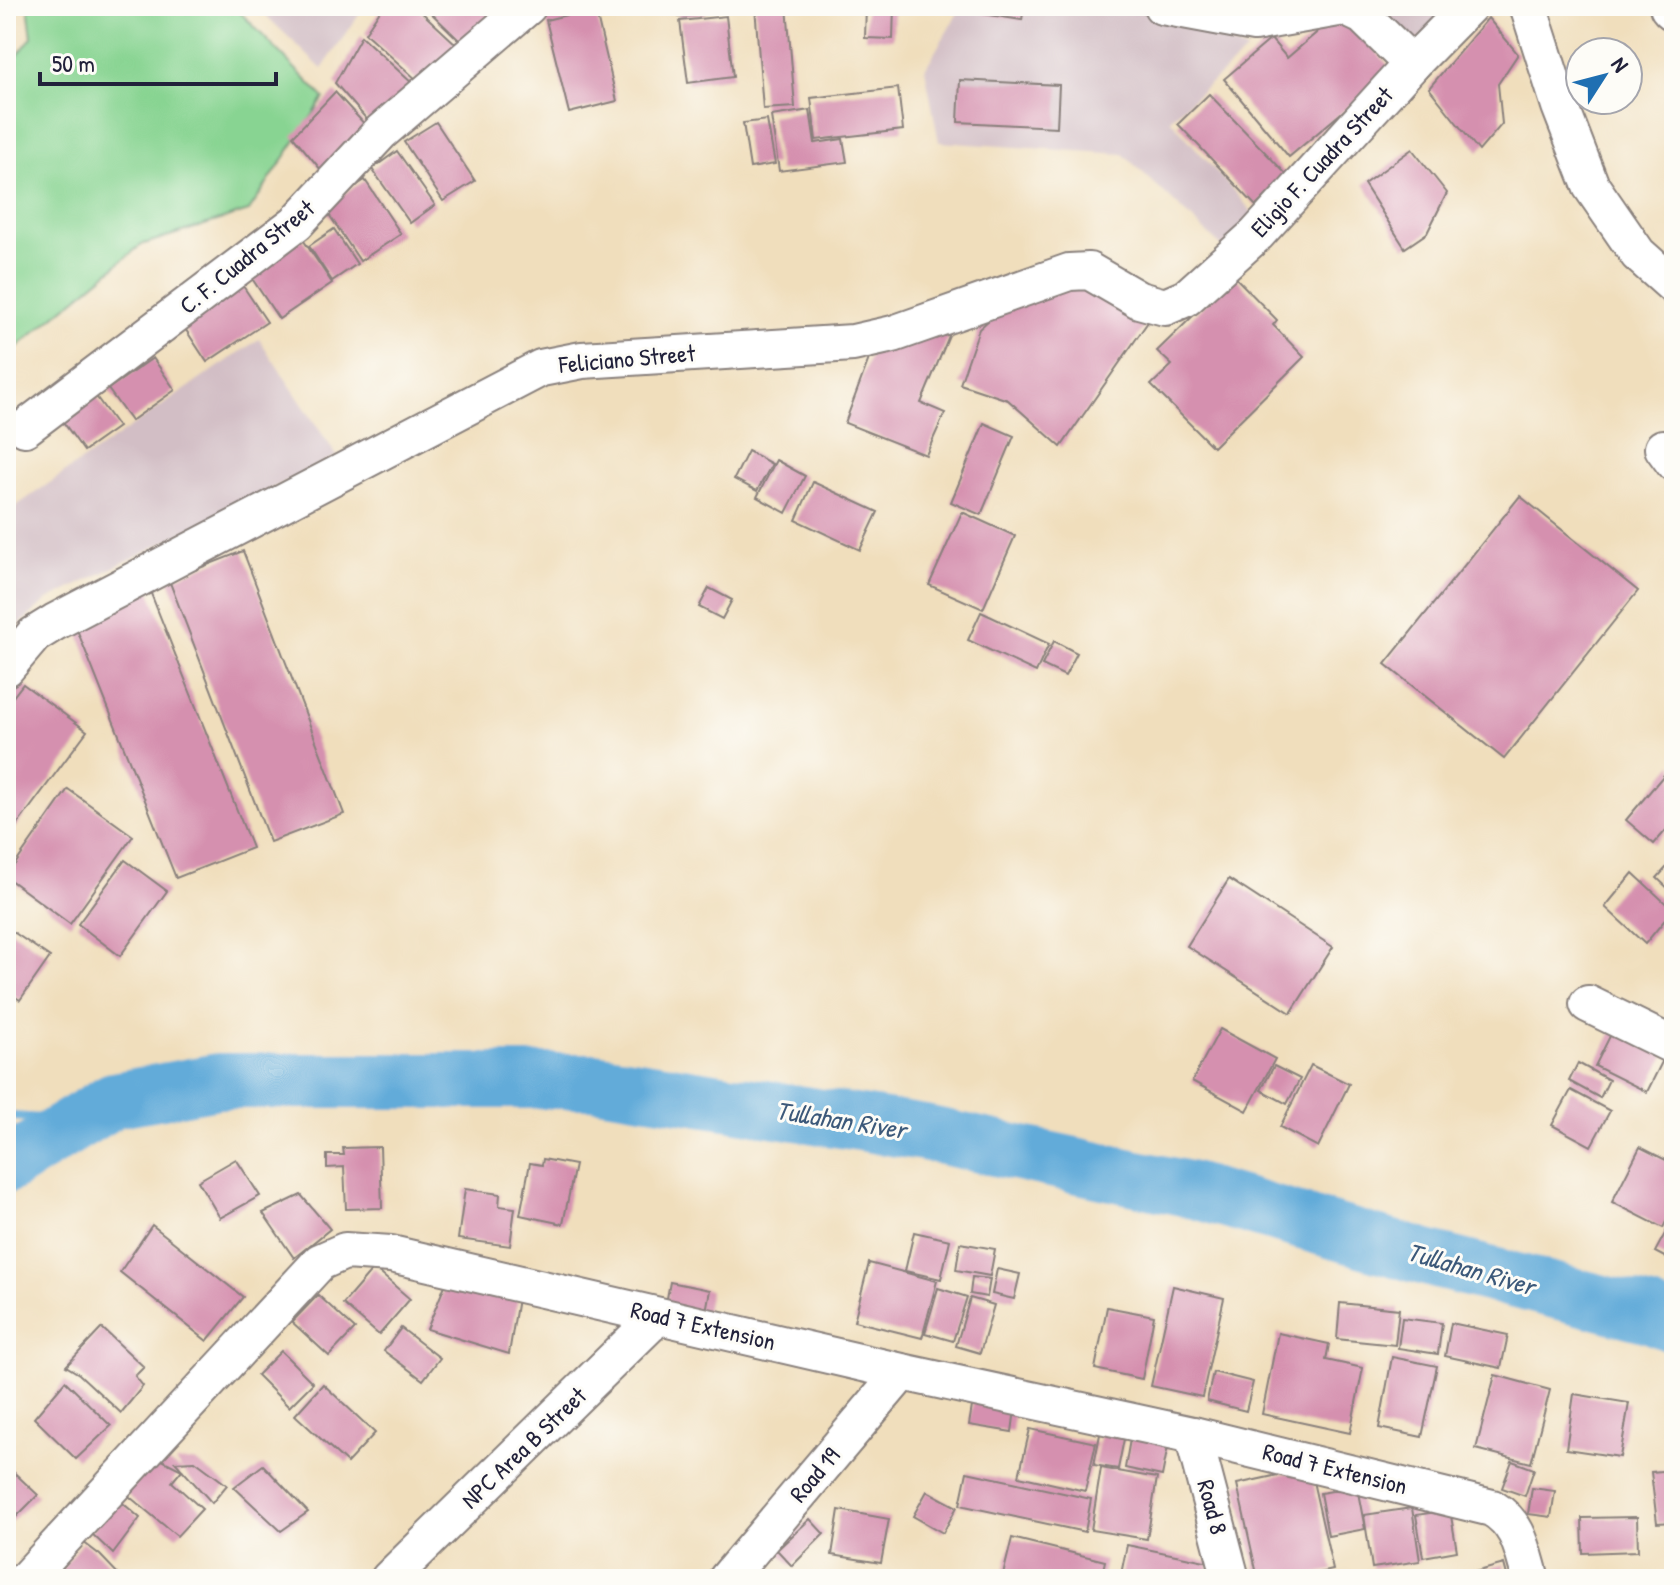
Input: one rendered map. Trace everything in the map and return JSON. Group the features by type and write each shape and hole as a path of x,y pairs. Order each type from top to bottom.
{"street":[{"name":"C. F. Cuadra Street","path":"25,428 296,223 381,132 528,6"},
{"path":"1162,6 1254,23 1344,7 1363,16 1412,64"},
{"name":"Eligio F. Cuadra Street","path":"1165,307 1186,298 1257,234 1469,6"},
{"path":"1528,6 1560,106 1591,186 1638,254 1674,286"},
{"name":"Feliciano Street","path":"6,668 34,635 55,622 541,368 582,360 853,343 893,334 1069,272 1089,271 1139,300 1165,307"},
{"path":"1588,1004 1674,1046"},
{"name":"Road 7 Extension","path":"26,1579 320,1262 345,1251 391,1254 902,1372 1193,1435 1492,1508 1506,1516 1515,1528 1531,1579"},
{"name":"NPC Area B Street","path":"389,1579 658,1316"},
{"name":"Road 19","path":"733,1578 902,1372"},
{"name":"Road 8","path":"1193,1435 1231,1579"}],"shaded area":[{"path":"256,6 365,6 322,69"},
{"path":"962,6 1143,6 1247,51 1170,119 1255,215 1222,247 1123,154 939,142 925,69"},
{"path":"1370,6 1455,6 1413,45"},
{"path":"259,339 337,456 46,601 9,634 6,632 6,513"}],"green space":[{"path":"28,6 234,6 324,98 249,211 141,245 16,348 6,362 6,70 32,37"}],"building":[{"path":"383,6 415,6 457,45 418,81 365,33"},
{"path":"424,6 499,6 461,42"},
{"path":"677,6 705,6 706,14 679,17"},
{"path":"755,6 787,6 795,107 763,109"},
{"path":"866,6 894,6 893,39 865,38"},
{"path":"984,6 1024,6 1022,20 983,14"},
{"path":"595,8 617,101 569,113 546,20"},
{"path":"1342,11 1392,70 1289,157 1224,79 1271,39 1287,58"},
{"path":"726,16 733,77 688,83 680,21"},
{"path":"1488,18 1518,54 1498,84 1502,124 1479,151 1429,88"},
{"path":"361,36 414,85 370,123 335,83"},
{"path":"960,80 1059,85 1057,127 958,122"},
{"path":"898,88 903,130 816,140 811,98"},
{"path":"335,92 368,128 321,170 293,136"},
{"path":"1209,94 1287,175 1256,206 1178,124"},
{"path":"810,110 815,143 843,139 847,162 779,171 771,116"},
{"path":"767,120 775,164 750,168 743,123"},
{"path":"436,122 475,181 443,201 404,142"},
{"path":"1412,149 1447,193 1427,233 1405,248 1364,184"},
{"path":"397,151 435,205 410,223 372,169"},
{"path":"365,180 401,234 360,261 324,207"},
{"path":"334,229 357,264 332,281 309,246"},
{"path":"302,238 332,283 279,319 249,274"},
{"path":"1093,275 1150,319 1061,447 1008,400 960,384 979,329 1001,309"},
{"path":"1234,276 1277,320 1273,325 1304,357 1213,447 1151,385 1172,365 1157,351"},
{"path":"241,283 267,322 207,362 182,324"},
{"path":"951,331 921,403 945,413 926,455 845,423 873,348"},
{"path":"153,358 175,390 131,421 108,389"},
{"path":"95,395 118,427 84,451 61,419"},
{"path":"984,423 1014,436 981,515 951,502"},
{"path":"748,451 772,464 757,491 734,479"},
{"path":"776,460 805,476 786,513 757,497"},
{"path":"813,482 878,512 860,550 796,520"},
{"path":"1520,496 1638,591 1504,759 1385,664"},
{"path":"962,512 1015,536 983,609 929,585"},
{"path":"243,551 344,814 270,842 169,580"},
{"path":"148,586 252,848 176,878 72,617"},
{"path":"709,588 732,600 722,619 699,607"},
{"path":"981,612 1049,644 1036,672 968,640"},
{"path":"1054,641 1077,653 1065,676 1042,665"},
{"path":"23,684 87,731 6,840 6,706"},
{"path":"1674,763 1674,821 1654,844 1626,820"},
{"path":"68,789 133,836 70,924 6,877"},
{"path":"1674,859 1674,894 1657,878"},
{"path":"125,860 167,891 120,956 78,924"},
{"path":"1633,873 1673,910 1645,944 1605,907"},
{"path":"1229,879 1333,947 1291,1013 1187,946"},
{"path":"6,927 50,957 20,1000 6,991"},
{"path":"1220,1029 1275,1059 1247,1111 1192,1081"},
{"path":"1613,1030 1665,1056 1647,1092 1595,1066"},
{"path":"1578,1063 1609,1080 1600,1098 1569,1081"},
{"path":"1311,1065 1349,1084 1318,1147 1280,1127"},
{"path":"1274,1066 1300,1079 1287,1104 1261,1090"},
{"path":"1571,1090 1610,1111 1591,1146 1552,1125"},
{"path":"380,1147 382,1208 346,1209 344,1167 327,1168 327,1155 344,1155 343,1148"},
{"path":"1640,1147 1674,1164 1674,1205 1663,1228 1612,1202"},
{"path":"236,1159 260,1196 220,1218 198,1181"},
{"path":"543,1159 575,1165 563,1224 520,1215 530,1163 542,1165"},
{"path":"465,1189 500,1194 499,1206 515,1208 510,1246 458,1239"},
{"path":"301,1195 330,1229 294,1258 263,1213"},
{"path":"1674,1217 1674,1262 1655,1252"},
{"path":"152,1225 243,1297 207,1341 120,1272"},
{"path":"914,1232 950,1240 941,1279 905,1271"},
{"path":"960,1243 995,1249 990,1276 956,1270"},
{"path":"869,1263 937,1281 922,1338 854,1321"},
{"path":"374,1268 410,1299 379,1335 343,1304"},
{"path":"997,1269 1020,1274 1014,1299 992,1294"},
{"path":"972,1277 990,1279 987,1297 970,1294"},
{"path":"447,1280 519,1292 509,1354 427,1329"},
{"path":"670,1282 710,1290 705,1317 665,1309"},
{"path":"1173,1286 1224,1298 1202,1397 1151,1386"},
{"path":"938,1288 967,1297 953,1341 925,1333"},
{"path":"318,1295 355,1329 329,1356 292,1322"},
{"path":"970,1298 994,1305 980,1353 956,1346"},
{"path":"1340,1303 1399,1309 1395,1345 1337,1339"},
{"path":"1107,1307 1154,1316 1142,1379 1095,1369"},
{"path":"1402,1318 1442,1323 1438,1354 1398,1348"},
{"path":"1451,1323 1508,1335 1501,1368 1445,1356"},
{"path":"102,1328 144,1367 135,1376 143,1386 121,1413 66,1366"},
{"path":"401,1328 440,1358 423,1380 384,1351"},
{"path":"1278,1333 1329,1344 1326,1360 1363,1368 1350,1433 1262,1414"},
{"path":"281,1351 313,1383 289,1407 257,1375"},
{"path":"1392,1357 1437,1366 1422,1437 1379,1428"},
{"path":"1213,1372 1253,1382 1246,1411 1207,1401"},
{"path":"1495,1375 1550,1390 1531,1463 1476,1449"},
{"path":"65,1381 111,1426 76,1459 34,1418"},
{"path":"323,1384 375,1433 347,1463 295,1415"},
{"path":"974,1394 1016,1402 1012,1432 969,1425"},
{"path":"1574,1394 1629,1403 1620,1457 1566,1449"},
{"path":"1132,1428 1170,1436 1162,1476 1125,1468"},
{"path":"1030,1429 1096,1443 1085,1491 1019,1476"},
{"path":"1101,1429 1125,1434 1118,1469 1094,1465"},
{"path":"158,1458 182,1470 172,1482 202,1509 177,1536 125,1493"},
{"path":"195,1461 227,1485 212,1503 175,1462"},
{"path":"1512,1461 1534,1469 1525,1496 1502,1488"},
{"path":"6,1465 38,1495 6,1527"},
{"path":"263,1465 308,1512 281,1531 234,1487"},
{"path":"1101,1468 1157,1478 1147,1539 1091,1530"},
{"path":"1310,1468 1333,1570 1293,1579 1258,1579 1237,1484"},
{"path":"1674,1470 1674,1522 1657,1523 1651,1472"},
{"path":"967,1472 1091,1499 1085,1532 960,1505"},
{"path":"1357,1487 1365,1529 1328,1536 1320,1493"},
{"path":"1532,1488 1555,1491 1551,1517 1528,1514"},
{"path":"927,1491 957,1507 943,1533 913,1516"},
{"path":"118,1499 140,1518 113,1554 90,1532"},
{"path":"1412,1508 1420,1561 1372,1568 1364,1515"},
{"path":"839,1510 889,1519 881,1563 832,1555"},
{"path":"1450,1510 1457,1551 1423,1557 1416,1515"},
{"path":"1637,1517 1638,1551 1583,1553 1582,1518"},
{"path":"810,1519 824,1534 792,1566 777,1550"},
{"path":"1012,1538 1105,1561 1101,1579 1002,1579"},
{"path":"83,1542 123,1579 61,1579 57,1575"},
{"path":"1127,1545 1210,1562 1206,1579 1120,1579"},
{"path":"1504,1564 1508,1579 1453,1579 1453,1578"}],"waterway":[{"name":"Tullahan River","path":"6,1166 113,1100 218,1081 593,1081 924,1133 1188,1189 1437,1261 1650,1315 1674,1325"},
{"path":"6,1116 78,1121"}]}
